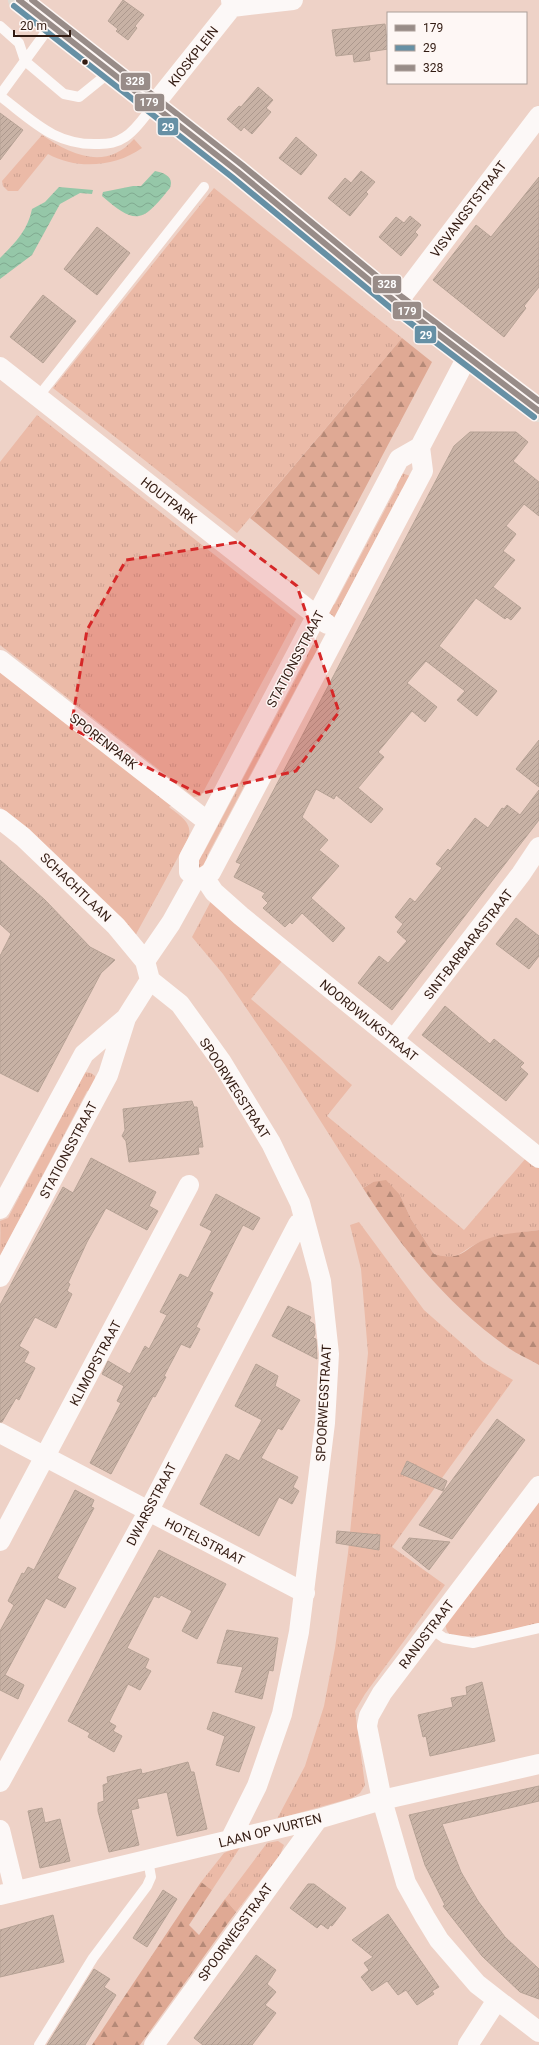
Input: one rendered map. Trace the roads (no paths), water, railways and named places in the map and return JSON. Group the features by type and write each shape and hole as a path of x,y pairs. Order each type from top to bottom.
{"main road":[{"path":"19,0 397,302 539,411"}],"street":[{"name":"KIOSKPLEIN","path":"153,106 232,3 293,0"},
{"name":"VISVANGSTSTRAAT","path":"397,302 539,116"},
{"path":"420,448 467,356"},
{"name":"HOUTPARK","path":"0,367 338,632"},
{"name":"STATIONSSTRAAT","path":"145,961 172,923 200,878 211,872 423,471 420,448 399,459 318,616 189,858 189,872 200,878"},
{"name":"SPORENPARK","path":"0,660 208,822"},
{"name":"SCHACHTLAAN","path":"0,819 23,837 116,926 145,961"},
{"name":"SINT-BARBARASTRAAT","path":"394,1039 522,874 539,847"},
{"name":"NOORDWIJKSTRAAT","path":"200,878 241,916 539,1158"},
{"path":"145,961 150,980"},
{"name":"STATIONSSTRAAT","path":"0,1277 108,1075 126,1018 150,980"},
{"name":"SPOORWEGSTRAAT","path":"150,980 180,1004 221,1062 271,1143 300,1203 321,1281 328,1354 325,1423 299,1632 282,1714 257,1786 230,1840"},
{"name":"STATIONSSTRAAT","path":"0,1209 7,1180 84,1054 126,1018"},
{"name":"KLIMOPSTRAAT","path":"0,1541 189,1185"},
{"name":"DWARSSTRAAT","path":"0,1782 148,1512 298,1224"},
{"name":"HOTELSTRAAT","path":"0,1433 304,1593"},
{"name":"RANDSTRAAT","path":"539,1486 382,1693 369,1716 367,1726 382,1800 406,1883 425,1917 439,1940 477,1984 539,2032"},
{"name":"LAAN OP VURTEN","path":"8,1893 318,1819 382,1800 539,1764"},
{"name":"SPOORWEGSTRAAT","path":"154,2045 318,1819"},
{"path":"0,1830 8,1893"},
{"path":"468,2045 497,2000"}],"lane":[{"path":"0,26 19,44 25,61 64,94 79,98 110,72"},
{"path":"52,26 0,95 56,137 84,145 112,144 124,138 132,132 153,106"},
{"path":"38,397 204,187"},
{"path":"430,1628 444,1638 473,1644 539,1628"},
{"path":"39,2045 93,1958 147,1886 151,1877 148,1860"}],"water":[{"path":"155,171 168,176 171,184 170,188 161,199 146,213 139,216 132,216 114,206 102,196 103,192 133,186 141,186"},
{"path":"59,187 93,190 92,194 80,193 60,204 32,255 0,279 0,258 24,230 32,209 45,202"}]}
